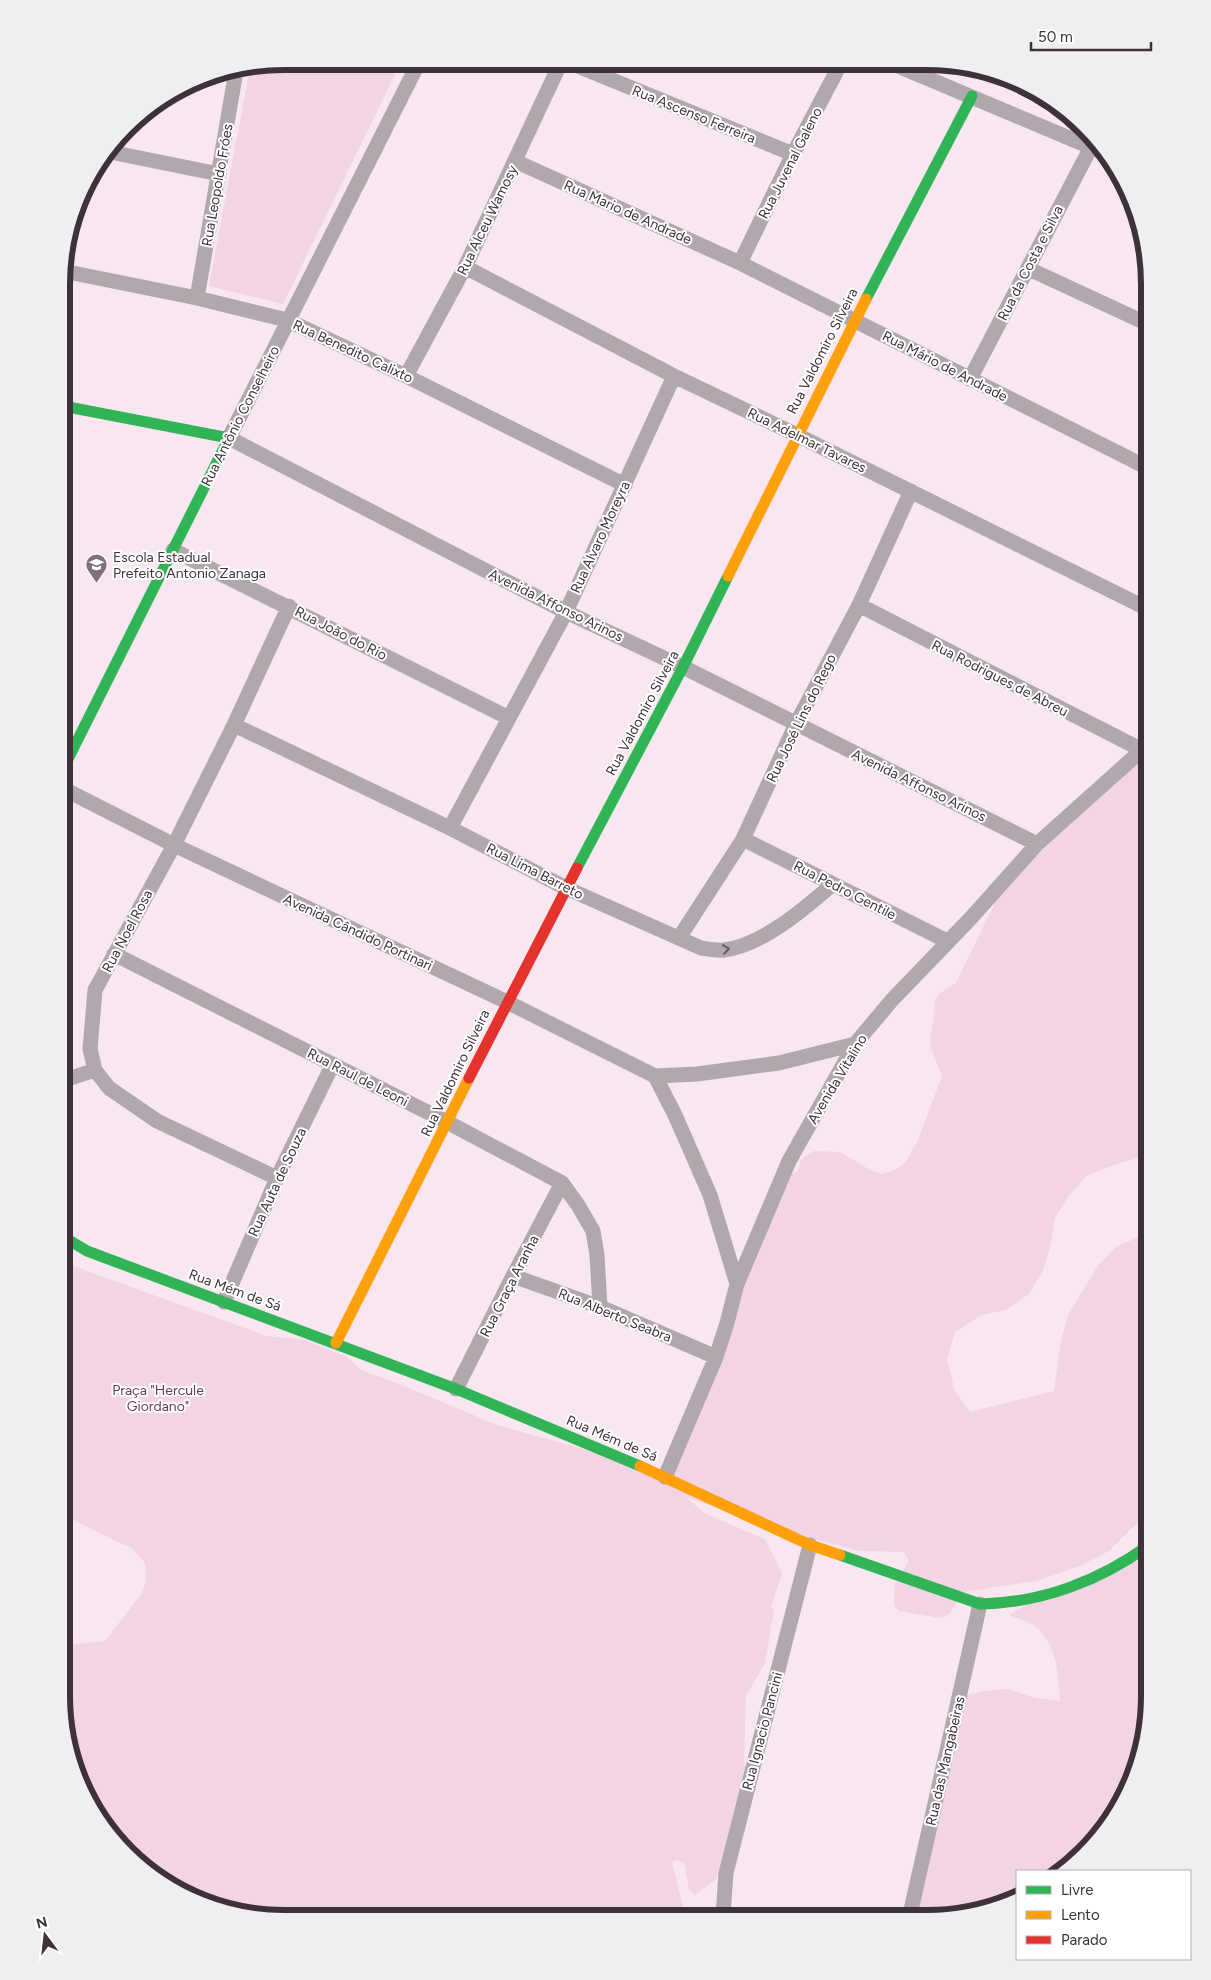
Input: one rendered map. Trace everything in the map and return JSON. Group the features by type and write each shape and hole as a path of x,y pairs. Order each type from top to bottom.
{"street":[{"name":"Rua Antônio Conselheiro","path":"70,755 287,320 415,70"},
{"name":"Rua Alceu Wamosy","path":"406,376 465,267 557,70"},
{"name":"Rua Ascenso Ferreira","path":"588,70 793,154"},
{"name":"Rua Juvenal Galeno","path":"740,263 793,154 837,70"},
{"path":"908,70 1091,147"},
{"name":"Rua Leopoldo Fróes","path":"197,298 235,76"},
{"name":"Rua Valdomiro Silveira","path":"336,1344 507,1002 684,667 854,321 972,96"},
{"name":"Rua da Costa e Silva","path":"970,379 1091,147"},
{"path":"115,153 219,174"},
{"name":"Rua Mario de Andrade","path":"515,161 740,263"},
{"name":"Rua Mário de Andrade","path":"740,263 1141,464"},
{"name":"Rua Adelmar Tavares","path":"465,267 674,376 797,434 1141,606"},
{"path":"1029,268 1141,321"},
{"name":"Rua Benedito Calixto","path":"70,271 197,298 287,320 406,376 625,484"},
{"name":"Rua Alvaro Moreyra","path":"450,828 566,612 674,376"},
{"name":"Avenida Affonso Arinos","path":"70,407 229,438 566,612 684,667 1037,844"},
{"name":"Rua José Lins do Rego","path":"680,938 743,839 796,724 858,605 911,491"},
{"name":"Rua João do Rio","path":"173,550 289,606 509,718"},
{"name":"Rua Rodrigues de Abreu","path":"858,605 1141,742"},
{"name":"Rua Noel Rosa","path":"278,1178 157,1121 110,1088 95,1070 90,1049 95,990 174,845 234,725 289,606"},
{"name":"Rua Lima Barreto","path":"234,725 450,828 566,888 701,948 722,950 744,945 789,921 832,884"},
{"name":"Avenida Vitalino","path":"666,1477 716,1358 737,1284 789,1161 854,1044 892,1000 1037,844 1141,749"},
{"name":"Avenida Cândido Portinari","path":"70,792 174,845 507,1002 655,1076 697,1074 779,1063 854,1044"},
{"name":"Rua Pedro Gentile","path":"743,839 947,941"},
{"name":"Rua Raul de Leoni","path":"114,954 447,1122 562,1183 578,1205 593,1231 597,1255 600,1307"},
{"name":"Rua Auta de Souza","path":"224,1302 278,1178 333,1064"},
{"path":"70,1078 95,1070"},
{"path":"655,1076 676,1115 710,1195 737,1284"},
{"name":"Rua Graça Aranha","path":"456,1389 562,1183"},
{"name":"Rua Mém de Sá","path":"70,1241 87,1251 456,1389 666,1477 810,1545 980,1604 996,1605 1045,1595 1092,1580 1141,1553"},
{"name":"Rua Alberto Seabra","path":"513,1276 600,1307 716,1358"},
{"name":"Rua Ignacio Pancini","path":"723,1910 726,1873 810,1545"},
{"name":"Rua das Mangabeiras","path":"911,1910 980,1604"}],"green space":[{"path":"270,70 397,70 283,304 209,286 249,73"},
{"name":"Praça \"Hercule Giordano\"","path":"1141,751 1141,1157 1088,1175 1069,1195 1055,1218 1051,1244 1043,1270 1029,1294 1008,1309 980,1316 955,1332 947,1359 955,1391 970,1412 1054,1391 1061,1340 1069,1313 1097,1267 1116,1247 1141,1236 1141,1519 1109,1551 1080,1566 1037,1581 963,1592 949,1614 940,1618 900,1611 894,1606 894,1586 909,1561 904,1552 860,1551 798,1535 686,1497 704,1513 765,1539 782,1573 771,1607 774,1611 765,1663 746,1696 744,1760 748,1801 745,1809 732,1820 727,1862 715,1880 695,1895 689,1889 684,1863 677,1860 672,1862 684,1910 270,1910 229,1903 202,1894 165,1874 143,1857 114,1826 92,1791 77,1751 70,1710 70,1645 105,1641 142,1593 146,1581 145,1563 133,1549 70,1518 70,1265 267,1336 305,1340 347,1357 361,1370 497,1425 593,1452 658,1478 784,1177 798,1171 801,1159 814,1151 840,1152 872,1171 882,1174 895,1170 906,1161 918,1140 942,1076 930,1046 935,1001 940,993 956,983 1004,884"},
{"path":"1141,1553 1141,1710 1137,1738 1130,1765 1119,1791 1097,1826 1068,1857 1052,1870 1016,1870 1016,1891 996,1899 969,1906 941,1910 915,1910 933,1797 935,1766 952,1720 956,1698 984,1691 1008,1689 1035,1698 1060,1701 1058,1672 1049,1643 1044,1635 1034,1626 1009,1615 1030,1603"}],"traffic: fast":[{"path":"866,299 972,96"},
{"path":"70,407 229,438 70,755"},
{"path":"577,868 683,667 728,576"},
{"path":"70,1241 87,1251 456,1389 640,1466"},
{"path":"840,1555 980,1604 1003,1603 1069,1588 1110,1569 1141,1550"}],"traffic: slow":[{"path":"728,576 866,299"},
{"path":"336,1343 469,1078"},
{"path":"640,1466 810,1545 840,1555"}],"traffic: jam":[{"path":"469,1078 577,868"}],"place":[{"name":"Escola Estadual Prefeito Antonio Zanaga","path":"97,584"}]}
